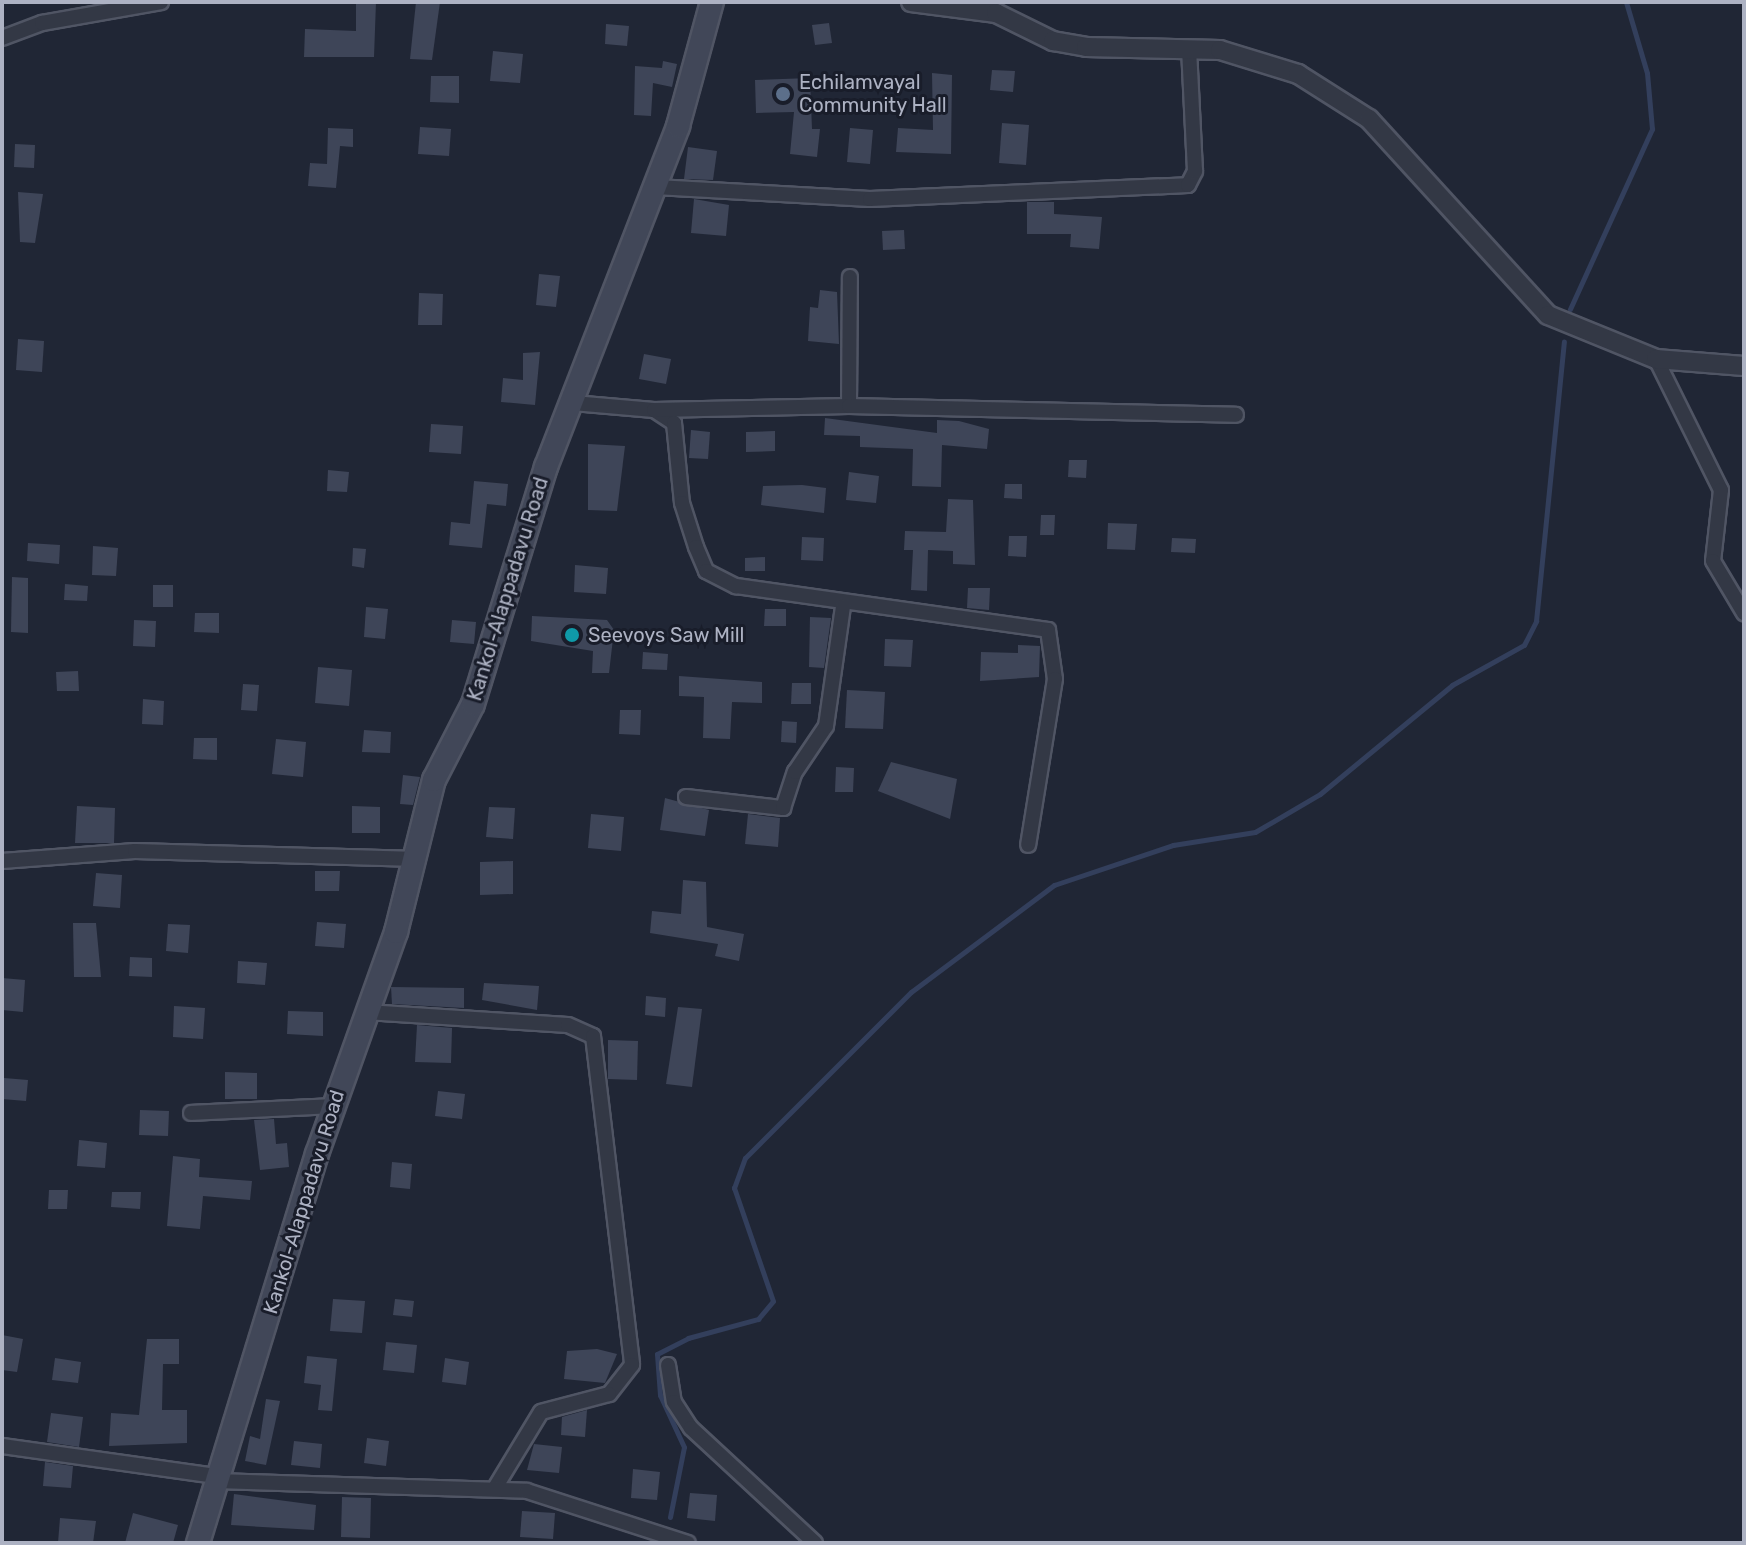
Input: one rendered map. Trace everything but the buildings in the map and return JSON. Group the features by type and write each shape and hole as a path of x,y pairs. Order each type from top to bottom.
{"main road":[{"name":"Kankol-Alappadavu Road","path":"198,1543 215,1478 333,1106 418,859 434,780 473,704 573,403 656,187 712,2"}],"street":[{"path":"2,38 42,23 161,2"},
{"path":"911,2 996,13 1053,41 1086,47 1189,48 1248,55 1332,93 1369,119 1548,315 1656,359 1744,366"},
{"path":"656,187 870,199 1188,185 1195,171 1189,48"},
{"path":"849,406 850,277"},
{"path":"1656,359 1721,490 1713,561 1744,613"},
{"path":"573,403 654,410 849,406 1236,415"},
{"path":"654,410 674,423 682,503 706,571 736,586 843,606 1048,630 1055,679 1028,845"},
{"path":"686,797 783,808 795,772 826,726 843,606"},
{"path":"2,861 135,851 418,859"},
{"path":"366,1012 568,1025 593,1036 632,1365 609,1394 541,1412 495,1488"},
{"path":"191,1113 333,1106"},
{"path":"668,1365 674,1402 691,1428 815,1543"},
{"path":"2,1446 215,1478 495,1488 542,1495 688,1543"}],"waterway":[{"path":"1570,309 1652,129 1647,73 1626,2"},
{"path":"670,1517 684,1447 660,1395 657,1354 688,1338 758,1319 773,1301 734,1188 745,1158 911,992 1054,885 1173,845 1255,832 1320,794 1452,685 1524,645 1536,621 1564,341"}],"place":[{"name":"Echilamvayal Community Hall","path":"783,94"},
{"name":"Seevoys Saw Mill","path":"572,635"}]}
